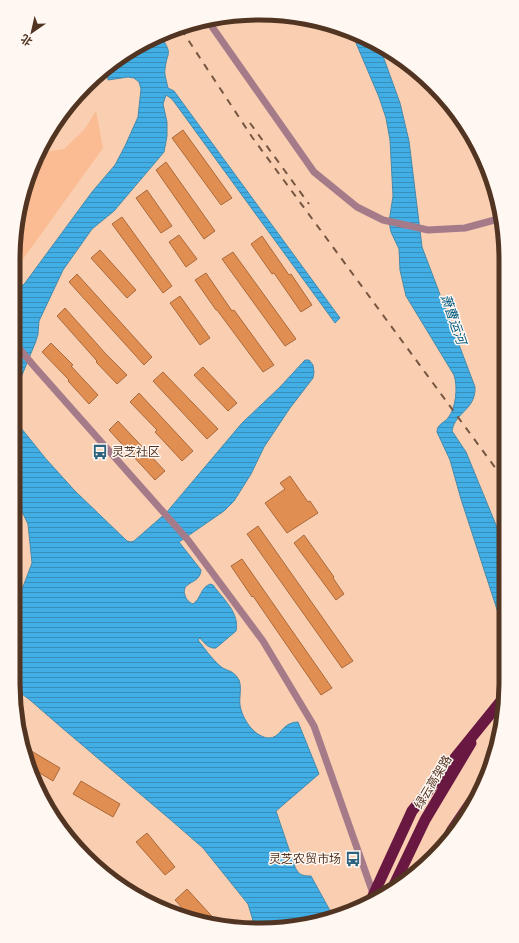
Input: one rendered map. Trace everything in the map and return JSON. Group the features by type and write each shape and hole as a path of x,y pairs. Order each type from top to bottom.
{"highway":[{"path":"375,893 412,811 497,707"},
{"name":"绿云高架路","path":"396,881 429,813 477,734 497,708"}],"street":[{"path":"212,25 314,172 357,207 383,220 428,230 465,228 495,220"},
{"path":"20,349 188,540 262,641 314,726 373,894"}],"shaded area":[{"path":"96,111 103,148 20,263 22,228 28,198 38,168 46,152 64,149 84,130"}],"water":[{"path":"163,40 168,51 165,76 168,88 174,91 340,318 335,323 172,99 166,95 163,104 167,122 167,136 164,152 114,211 92,229 63,270 39,321 36,341 20,380 20,288 92,192 115,165 125,146 138,117 141,89 139,82 134,78 128,77 108,80 107,75 135,56"},
{"path":"355,40 382,54 400,103 409,141 422,247 475,387 472,401 457,419 452,431 466,452 499,534 499,616 461,499 450,460 437,432 438,427 451,414 456,397 456,385 454,375 406,296 400,270 399,249 391,232 389,222 393,196 390,140 386,118 379,97"},
{"path":"305,360 309,360 313,365 313,378 290,408 264,447 251,474 234,501 224,511 179,542 201,570 197,579 185,588 184,592 186,598 193,604 196,602 204,588 210,584 213,585 230,606 236,618 236,631 216,648 209,647 200,638 198,640 217,663 237,676 240,686 241,710 249,726 263,737 272,738 276,736 284,727 298,722 319,774 276,811 295,867 301,874 311,876 331,912 291,921 260,923 254,923 248,904 203,848 30,700 21,694 20,595 32,563 28,524 20,507 20,427 46,459 75,491 127,541 131,542 166,513 242,423 280,387"}],"building":[{"path":"183,130 232,198 221,205 172,138"},
{"path":"166,162 215,231 204,239 156,170"},
{"path":"147,190 172,226 161,233 136,198"},
{"path":"122,217 172,286 163,293 112,224"},
{"path":"179,235 197,259 186,267 169,242"},
{"path":"262,236 312,305 301,312 274,273 272,274 251,244"},
{"path":"100,250 136,290 127,298 91,258"},
{"path":"233,252 296,339 285,346 222,259"},
{"path":"206,273 232,311 234,310 274,365 263,372 216,310 195,280"},
{"path":"77,274 152,357 144,365 69,282"},
{"path":"180,296 210,338 200,345 170,303"},
{"path":"65,308 105,353 127,375 117,384 57,316"},
{"path":"51,343 73,365 71,366 98,395 89,404 68,381 69,380 42,352"},
{"path":"203,367 237,403 228,411 194,375"},
{"path":"163,372 218,429 207,439 153,381"},
{"path":"139,393 193,451 182,461 155,432 157,430 130,402"},
{"path":"118,421 165,471 155,480 109,430"},
{"path":"290,476 308,502 310,501 318,513 287,533 265,503 285,489 280,483"},
{"path":"258,526 353,661 342,668 247,534"},
{"path":"304,535 334,577 333,578 344,594 336,600 294,543"},
{"path":"242,559 332,688 321,695 253,596 252,597 231,566"},
{"path":"30,750 60,768 53,781 37,771"},
{"path":"81,781 120,804 113,817 73,794"},
{"path":"147,833 175,867 165,875 136,842"},
{"path":"187,889 214,918 184,910 175,900"}],"railway":[{"path":"184,33 252,137 499,473"},
{"path":"250,123 309,204"}],"place":[{"name":"灵芝社区","path":"100,452"},
{"name":"灵芝农贸市场","path":"353,859"}],"water label":[{"name":"萧曹运河","path":"454,319"}]}
